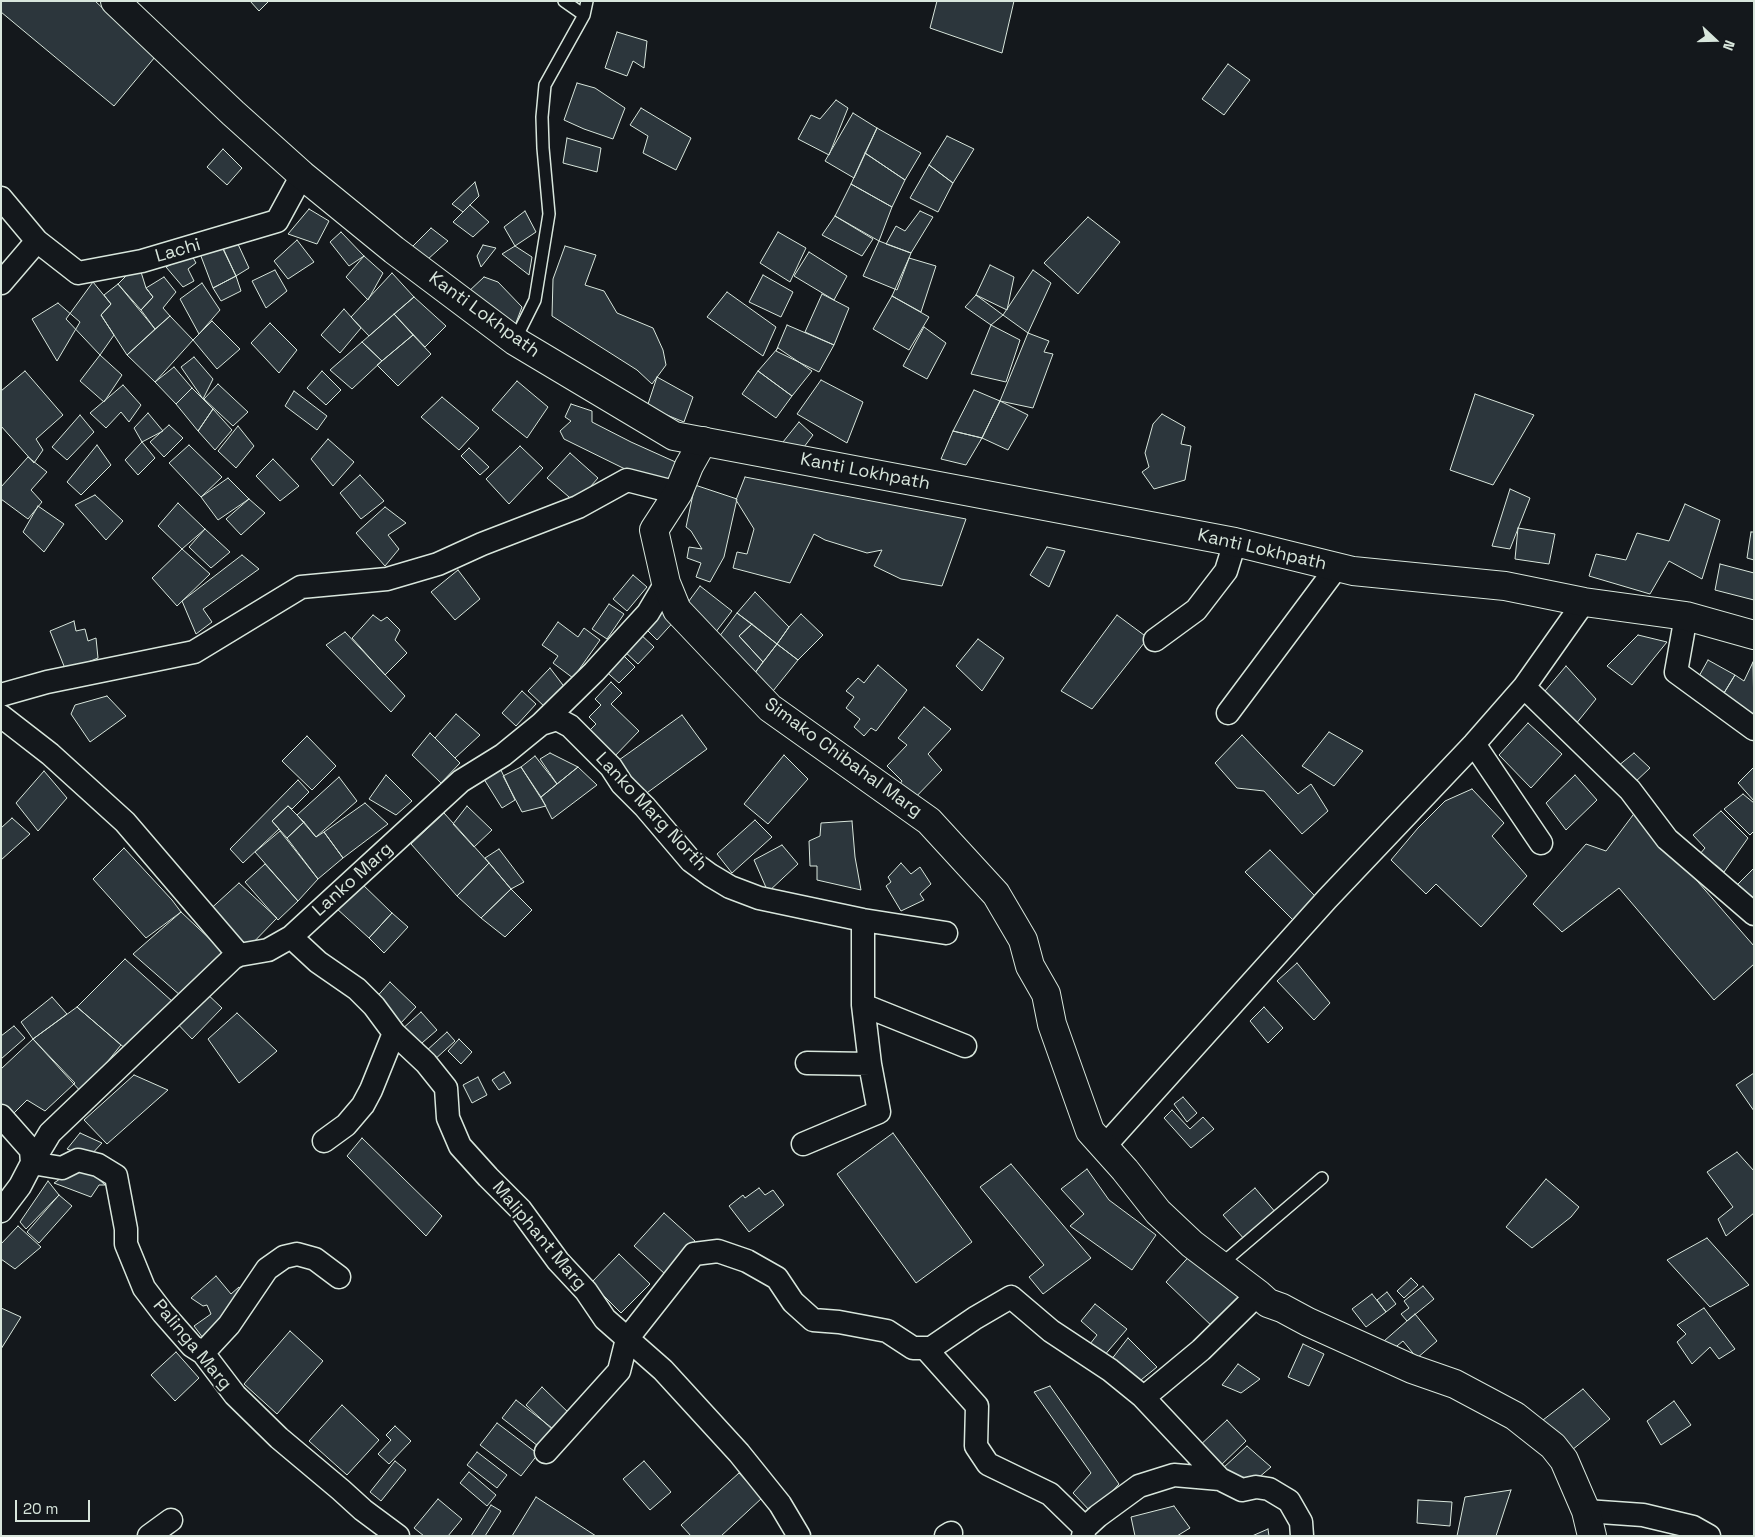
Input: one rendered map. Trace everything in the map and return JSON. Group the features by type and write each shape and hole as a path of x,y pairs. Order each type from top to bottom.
{"main road":[{"name":"Kanti Lokhpath","path":"115,1 233,113 302,175 394,250 515,341 674,436 1235,542 1353,571 1504,586 1584,602 1686,616 1754,635"},
{"name":"Simako Chibahal Marg","path":"703,441 689,466 678,493 654,530 666,583 677,610 770,708 929,821 996,894 1023,940 1030,966 1046,994 1052,1024 1090,1131 1103,1148 1125,1170 1158,1212 1192,1244 1268,1303 1412,1369 1456,1384 1515,1416 1553,1446 1564,1460 1589,1524"}],"street":[{"name":"Lachi","path":"1,198 37,241 78,273 142,262 277,221 302,175"},
{"path":"1,283 37,241"},
{"path":"1,695 47,682 194,652 301,587 388,579 438,564 482,544 578,507 627,480 678,493"},
{"path":"1155,640 1196,610 1226,571 1235,542"},
{"path":"1228,713 1337,567"},
{"name":"Lanko Marg","path":"1,1211 20,1186 50,1133 233,958 239,955 268,950 291,937 461,781 503,756 541,724 594,672 648,613 666,583"},
{"path":"1103,1148 1327,899 1474,744 1524,687 1584,602"},
{"path":"1686,616 1676,672 1754,729"},
{"path":"1524,687 1630,790 1667,839 1754,914"},
{"path":"1,716 50,754 125,822 239,955"},
{"name":"Lanko Marg North","path":"541,724 557,719 570,726 611,767 622,784 645,807 691,861 730,887 758,898 863,920 946,933"},
{"path":"1474,744 1541,843"},
{"path":"803,1144 879,1112 870,1064 863,1006 863,920"},
{"name":"Maliphant Marg","path":"291,937 318,962 357,989 374,1006 394,1034 426,1063 446,1088 448,1118 460,1146 520,1209 558,1261 586,1291 605,1319 663,1370 739,1452 780,1504 799,1536"},
{"path":"863,1006 965,1046"},
{"path":"324,1141 346,1124 362,1105 371,1090 394,1034"},
{"path":"807,1063 870,1064"},
{"path":"1,1116 31,1150 32,1163"},
{"name":"Palinga Marg","path":"32,1163 62,1168 78,1160 98,1165 116,1176 126,1229 126,1244 144,1288 163,1313 192,1346 203,1353 235,1395 279,1438 342,1490 363,1510 398,1536"},
{"path":"546,1452 619,1371 627,1339 694,1254 718,1252 747,1261 777,1278 793,1302 813,1320 839,1322 887,1332 913,1348 931,1348 975,1318 1011,1297 1051,1331 1110,1370 1142,1396 1220,1479 1242,1490 1256,1487 1269,1489 1289,1501 1301,1522 1302,1536"},
{"path":"203,1353 229,1326 267,1269 284,1257 296,1254 315,1259 340,1277"},
{"path":"1142,1396 1148,1394 1201,1350 1258,1294"},
{"path":"926,1349 977,1406 976,1446 988,1464 1050,1494 1084,1532 1098,1516 1139,1486 1174,1475 1220,1479"},
{"path":"1589,1524 1643,1516 1693,1527 1709,1536"},
{"path":"149,1536 171,1520"}],"lane":[{"path":"564,1 584,15"},
{"path":"515,341 535,300 549,214 543,148 544,84 584,15 587,1"},
{"path":"1219,1266 1322,1178"}],"building":[{"path":"1,1 95,1 155,57 114,106 1,12"},
{"path":"250,1 267,1 268,2 259,11"},
{"path":"937,1 1014,1 1002,53 930,28"},
{"path":"617,32 647,41 644,68 633,61 627,76 605,68"},
{"path":"1228,64 1250,80 1224,115 1202,99"},
{"path":"577,83 595,88 625,108 613,139 564,120"},
{"path":"836,100 848,108 829,155 798,139 811,115 820,119"},
{"path":"641,108 691,138 676,170 643,153 648,136 630,125"},
{"path":"853,113 877,128 854,178 825,161"},
{"path":"877,128 921,153 905,180 865,153"},
{"path":"947,136 974,149 953,183 929,165"},
{"path":"567,138 601,148 597,172 563,163"},
{"path":"223,149 242,168 227,185 207,167"},
{"path":"865,153 905,180 892,207 851,184"},
{"path":"929,165 953,183 938,212 910,198"},
{"path":"475,182 479,196 463,212 452,204"},
{"path":"851,184 892,207 879,241 835,216"},
{"path":"470,205 489,222 473,237 453,222"},
{"path":"309,209 329,221 317,244 288,234"},
{"path":"525,211 536,232 515,246 504,227"},
{"path":"920,211 933,217 911,253 886,244 896,226 905,231"},
{"path":"835,216 873,239 862,256 822,235"},
{"path":"1088,217 1120,242 1078,294 1044,263"},
{"path":"431,228 448,241 427,260 410,249"},
{"path":"341,232 364,256 349,266 330,242"},
{"path":"778,232 806,248 790,282 760,263"},
{"path":"297,240 314,262 288,279 274,261"},
{"path":"879,241 911,253 897,290 863,276"},
{"path":"237,242 249,268 236,276 223,248"},
{"path":"220,243 236,276 213,288 199,251"},
{"path":"483,245 496,248 481,267 477,256"},
{"path":"515,246 532,257 529,275 502,254"},
{"path":"565,246 596,255 585,285 604,291 617,313 653,328 663,350 666,365 652,384 637,370 552,316 553,279"},
{"path":"809,252 847,276 834,300 794,276"},
{"path":"191,254 196,263 188,269 194,281 183,287 166,267"},
{"path":"364,256 383,273 368,300 346,277"},
{"path":"909,258 936,266 921,312 892,296"},
{"path":"990,265 1014,277 1007,310 976,295"},
{"path":"275,270 287,291 266,308 252,281"},
{"path":"1033,270 1051,283 1028,333 1003,315"},
{"path":"130,272 141,272 146,288 153,297 141,310 118,284"},
{"path":"392,273 414,297 369,336 351,317"},
{"path":"763,275 793,292 781,317 749,302"},
{"path":"236,276 241,291 221,301 213,288"},
{"path":"164,277 176,292 163,308 170,316 155,329 141,310 153,297 146,288"},
{"path":"484,277 498,282 522,307 514,328 467,293"},
{"path":"93,282 111,304 101,315 114,335 100,355 66,319"},
{"path":"202,283 220,310 199,334 180,299"},
{"path":"118,284 155,329 127,355 101,315 111,304 104,295"},
{"path":"727,292 776,327 763,356 707,317"},
{"path":"822,294 849,308 834,345 805,332"},
{"path":"976,295 1003,315 991,325 965,307"},
{"path":"892,296 929,317 909,350 873,329"},
{"path":"414,297 446,326 425,347 394,314"},
{"path":"58,303 80,322 57,361 32,319"},
{"path":"344,309 361,328 340,353 321,335"},
{"path":"394,314 413,335 382,361 362,342"},
{"path":"170,316 193,340 155,382 127,355"},
{"path":"212,321 240,349 217,369 193,340"},
{"path":"270,323 297,350 279,373 251,343"},
{"path":"787,325 834,345 819,372 776,351"},
{"path":"991,325 1020,340 1006,382 971,374"},
{"path":"924,327 946,343 927,379 903,366"},
{"path":"1028,333 1049,341 1044,352 1053,354 1033,408 1000,401"},
{"path":"413,335 431,354 398,386 377,365"},
{"path":"362,342 382,361 352,389 330,370"},
{"path":"778,348 812,371 792,396 758,371"},
{"path":"100,355 122,375 104,402 80,381"},
{"path":"194,357 213,379 203,399 181,367"},
{"path":"174,367 192,388 176,404 155,382"},
{"path":"25,371 63,415 36,439 43,450 34,463 1,426 1,391"},
{"path":"322,371 341,390 326,405 307,388"},
{"path":"758,371 792,396 776,418 742,394"},
{"path":"657,377 693,397 684,422 647,407"},
{"path":"821,380 863,402 847,443 797,414"},
{"path":"517,381 548,407 527,438 492,410"},
{"path":"218,384 248,412 233,426 204,399"},
{"path":"123,385 141,405 129,422 121,412 106,428 90,413"},
{"path":"192,388 213,409 198,431 176,404"},
{"path":"974,390 1000,401 982,438 953,431"},
{"path":"294,391 327,416 317,430 285,406"},
{"path":"1475,394 1534,415 1493,485 1450,470"},
{"path":"442,397 479,428 459,450 421,417"},
{"path":"1000,401 1028,415 1008,450 982,438"},
{"path":"571,404 592,411 592,422 680,464 671,483 625,469 564,439 560,431 571,421 565,417"},
{"path":"213,409 232,430 215,450 198,431"},
{"path":"148,413 163,431 142,442 134,428"},
{"path":"1162,414 1185,427 1181,444 1191,446 1185,480 1154,489 1142,472 1149,467 1145,453 1153,424"},
{"path":"80,415 94,432 67,460 52,447"},
{"path":"799,422 813,435 798,455 783,442"},
{"path":"169,425 183,438 164,457 150,442"},
{"path":"238,426 254,446 236,468 218,451"},
{"path":"953,431 982,438 966,465 941,459"},
{"path":"328,439 354,462 333,486 311,459"},
{"path":"142,442 155,458 138,475 125,460"},
{"path":"97,445 111,465 81,495 67,482"},
{"path":"189,445 222,477 201,497 169,463"},
{"path":"520,446 543,468 509,504 486,479"},
{"path":"469,448 489,467 480,475 461,456"},
{"path":"570,453 598,478 576,503 547,478"},
{"path":"28,457 47,472 31,490 42,502 28,519 1,499 1,487"},
{"path":"273,459 299,486 280,501 256,476"},
{"path":"360,475 384,501 361,519 340,493"},
{"path":"745,477 966,519 942,586 901,579 874,566 882,550 867,553 825,540 814,534 790,583 733,568 737,552 747,554 754,529 736,500"},
{"path":"228,478 249,499 218,520 201,497"},
{"path":"695,485 737,499 724,557 710,582 696,577 701,563 687,558 689,547 702,549 691,531 686,527"},
{"path":"1510,489 1530,498 1510,549 1492,546"},
{"path":"95,495 123,521 106,540 75,505"},
{"path":"249,499 265,513 241,535 226,519"},
{"path":"178,503 205,529 182,549 158,526"},
{"path":"1685,504 1720,520 1702,579 1669,561 1650,594 1589,576 1596,554 1626,560 1637,533 1669,541"},
{"path":"38,506 64,524 44,552 23,532"},
{"path":"385,507 406,523 388,535 399,549 385,566 356,533"},
{"path":"1518,528 1555,534 1549,564 1515,559"},
{"path":"205,529 230,552 211,568 189,547"},
{"path":"1751,532 1754,532 1754,560 1747,558"},
{"path":"1047,547 1065,551 1049,587 1030,575"},
{"path":"182,549 210,574 177,606 152,578"},
{"path":"242,555 259,569 203,609 212,622 196,634 182,601"},
{"path":"1720,564 1754,573 1754,600 1715,590"},
{"path":"458,570 480,599 455,620 431,592"},
{"path":"633,575 647,587 627,611 613,599"},
{"path":"700,586 732,611 715,633 683,609"},
{"path":"755,592 789,627 777,644 737,613"},
{"path":"609,604 624,614 607,639 592,629"},
{"path":"662,604 678,617 657,640 643,626"},
{"path":"737,613 752,624 739,636 763,662 751,678 716,641"},
{"path":"801,614 823,635 798,660 777,644"},
{"path":"373,615 381,621 387,617 400,630 395,640 407,653 385,675 352,638"},
{"path":"1117,615 1148,638 1092,709 1061,691"},
{"path":"74,621 76,631 85,629 88,641 96,638 98,658 66,671 50,631"},
{"path":"558,622 578,637 584,628 600,640 573,678 553,663 558,656 542,645"},
{"path":"752,624 777,644 763,662 739,636"},
{"path":"345,632 405,696 391,712 326,645"},
{"path":"638,632 654,647 638,664 622,649"},
{"path":"1638,635 1667,642 1632,685 1607,666"},
{"path":"978,639 1004,658 982,691 956,666"},
{"path":"777,644 798,660 769,696 751,678"},
{"path":"620,652 635,667 619,683 603,669"},
{"path":"1708,660 1735,675 1724,693 1698,678"},
{"path":"1753,662 1753,715 1724,693 1735,675 1744,681"},
{"path":"878,665 907,690 876,731 871,728 864,736 854,727 860,719 846,708 854,697 846,691 858,678 864,683"},
{"path":"1566,666 1596,699 1571,730 1540,697"},
{"path":"550,668 566,689 546,708 528,691"},
{"path":"611,682 622,693 611,704 639,731 612,759 586,734 596,724 589,717 601,705 595,699"},
{"path":"522,691 536,704 516,726 502,713"},
{"path":"107,696 126,716 90,742 71,714 75,705"},
{"path":"924,707 951,729 928,754 942,770 909,804 895,791 902,781 887,766 907,745 898,738"},
{"path":"456,714 480,735 455,758 435,738"},
{"path":"682,715 707,749 644,795 619,760"},
{"path":"1528,723 1562,754 1531,788 1499,755"},
{"path":"1329,732 1363,751 1334,786 1302,766"},
{"path":"430,733 460,763 441,783 412,755"},
{"path":"1242,735 1298,794 1311,784 1328,811 1302,834 1264,791 1237,788 1215,763"},
{"path":"307,736 336,766 312,790 282,761"},
{"path":"550,753 578,767 557,784 540,759"},
{"path":"1634,753 1650,768 1633,784 1618,766"},
{"path":"784,755 808,779 768,824 744,804"},
{"path":"535,756 557,784 541,797 521,767"},
{"path":"521,767 546,806 522,812 503,776"},
{"path":"578,767 597,785 552,819 541,797"},
{"path":"1754,767 1754,801 1738,783"},
{"path":"500,768 515,800 502,808 482,776"},
{"path":"44,771 67,798 38,831 16,803"},
{"path":"386,775 412,801 396,815 369,799"},
{"path":"1575,775 1597,800 1566,830 1546,803"},
{"path":"339,777 357,801 316,837 297,815"},
{"path":"298,780 309,792 292,809 288,806 272,821 279,829 243,863 230,849"},
{"path":"1472,789 1504,823 1492,836 1527,876 1481,927 1436,884 1426,894 1391,860 1418,828 1445,801"},
{"path":"1743,794 1754,803 1754,831 1750,835 1724,809"},
{"path":"365,803 388,824 343,858 324,832"},
{"path":"288,806 304,822 287,838 272,821"},
{"path":"467,806 492,830 474,847 453,824"},
{"path":"1636,811 1754,946 1754,964 1714,1000 1619,888 1562,932 1533,904 1586,844 1606,851"},
{"path":"1721,811 1748,838 1724,872 1716,865 1710,866 1699,855 1705,848 1693,835"},
{"path":"444,813 489,863 457,896 411,844"},
{"path":"12,818 30,834 1,860 1,828"},
{"path":"755,820 772,837 732,873 717,854"},
{"path":"852,821 855,857 861,890 817,880 817,866 810,866 809,841 820,836 821,823"},
{"path":"304,822 316,837 324,832 343,858 318,879 287,838"},
{"path":"280,831 318,879 298,901 255,852"},
{"path":"782,845 798,864 768,892 754,860"},
{"path":"124,848 181,912 146,938 93,879"},
{"path":"499,849 524,882 511,889 485,858"},
{"path":"1270,850 1317,898 1293,920 1245,872"},
{"path":"489,863 511,889 481,918 457,896"},
{"path":"901,863 911,874 920,867 931,884 920,894 924,900 901,911 886,886 891,882 888,877"},
{"path":"265,864 298,901 278,920 245,882"},
{"path":"1754,868 1754,904 1736,886"},
{"path":"360,882 392,913 369,938 336,908"},
{"path":"239,883 277,918 244,952 206,913"},
{"path":"511,889 532,910 505,937 481,918"},
{"path":"181,912 228,956 181,996 133,954"},
{"path":"392,913 408,927 384,953 369,938"},
{"path":"125,959 173,1002 127,1050 77,1007"},
{"path":"1297,963 1330,1003 1314,1020 1277,981"},
{"path":"390,982 416,1007 399,1025 373,1001"},
{"path":"203,990 222,1008 192,1039 171,1017"},
{"path":"52,997 67,1014 33,1039 21,1022"},
{"path":"77,1007 121,1045 82,1093 33,1039"},
{"path":"1264,1007 1283,1028 1268,1043 1250,1021"},
{"path":"421,1012 437,1030 415,1049 400,1031"},
{"path":"237,1013 277,1051 239,1083 208,1039"},
{"path":"14,1026 25,1038 1,1059 1,1036"},
{"path":"447,1032 455,1041 433,1061 425,1052"},
{"path":"33,1039 75,1083 45,1111 27,1100 11,1116 1,1105 1,1069"},
{"path":"459,1039 472,1052 461,1064 448,1051"},
{"path":"504,1072 511,1083 499,1090 492,1080"},
{"path":"1754,1073 1754,1111 1736,1085"},
{"path":"134,1075 168,1090 107,1144 84,1120"},
{"path":"478,1077 487,1095 472,1103 463,1085"},
{"path":"1183,1097 1197,1113 1187,1122 1174,1104"},
{"path":"1172,1110 1190,1129 1203,1117 1214,1129 1191,1148 1164,1118"},
{"path":"80,1133 102,1143 89,1157 67,1149"},
{"path":"893,1133 972,1242 916,1283 837,1174"},
{"path":"362,1138 442,1216 426,1236 347,1156"},
{"path":"1737,1152 1754,1171 1754,1213 1726,1236 1718,1219 1733,1207 1707,1172"},
{"path":"82,1164 105,1185 99,1185 91,1197 54,1183"},
{"path":"1011,1164 1091,1258 1043,1294 1029,1277 1044,1265 980,1187"},
{"path":"1087,1169 1109,1200 1156,1235 1132,1270 1070,1226 1084,1214 1061,1189"},
{"path":"1546,1179 1579,1207 1571,1217 1532,1248 1506,1227"},
{"path":"48,1181 59,1195 26,1229 20,1222"},
{"path":"759,1188 765,1195 773,1190 784,1205 749,1232 729,1206 743,1195 745,1198"},
{"path":"1255,1188 1276,1213 1245,1240 1223,1215"},
{"path":"59,1195 72,1206 39,1243 27,1232"},
{"path":"664,1213 695,1241 665,1274 634,1246"},
{"path":"18,1226 41,1247 15,1269 1,1259 1,1244"},
{"path":"1707,1238 1749,1285 1710,1307 1667,1260"},
{"path":"1194,1251 1244,1299 1215,1329 1166,1282"},
{"path":"619,1254 650,1284 621,1313 591,1283"},
{"path":"216,1276 231,1294 239,1287 244,1297 203,1338 194,1326 211,1314 207,1305 203,1306 191,1298"},
{"path":"1411,1278 1418,1285 1404,1298 1397,1291"},
{"path":"1423,1286 1434,1299 1407,1321 1401,1314 1409,1308 1404,1301"},
{"path":"1387,1292 1396,1304 1386,1312 1377,1300"},
{"path":"1372,1294 1386,1312 1366,1327 1352,1309"},
{"path":"1095,1304 1127,1329 1103,1357 1090,1344 1097,1335 1081,1321"},
{"path":"1,1308 21,1317 1,1349"},
{"path":"1704,1308 1735,1349 1719,1359 1710,1347 1692,1364 1677,1342 1686,1334 1677,1325"},
{"path":"1415,1314 1437,1341 1417,1358 1403,1341 1392,1350 1384,1341"},
{"path":"290,1331 323,1361 277,1414 244,1384"},
{"path":"1128,1338 1157,1367 1136,1384 1111,1360"},
{"path":"1303,1344 1324,1354 1309,1386 1288,1377"},
{"path":"176,1352 199,1378 175,1401 151,1375"},
{"path":"1238,1364 1260,1379 1241,1393 1222,1385"},
{"path":"1050,1386 1119,1484 1092,1513 1073,1493 1091,1473 1034,1392"},
{"path":"542,1387 571,1415 555,1432 526,1405"},
{"path":"1583,1389 1610,1419 1572,1450 1543,1420"},
{"path":"516,1400 552,1428 538,1446 502,1418"},
{"path":"1674,1401 1691,1425 1661,1445 1647,1421"},
{"path":"342,1405 379,1440 347,1475 309,1441"},
{"path":"1227,1420 1246,1441 1218,1468 1197,1448"},
{"path":"497,1423 538,1454 521,1476 480,1445"},
{"path":"395,1426 411,1441 389,1464 378,1454 391,1440 386,1435"},
{"path":"1247,1446 1271,1467 1244,1490 1223,1468"},
{"path":"477,1452 507,1475 497,1488 467,1465"},
{"path":"395,1461 406,1470 381,1501 370,1492"},
{"path":"644,1461 671,1492 650,1510 623,1479"},
{"path":"469,1472 496,1495 487,1506 460,1483"},
{"path":"739,1473 762,1498 721,1536 691,1536 681,1525"},
{"path":"1511,1490 1496,1536 1457,1536 1465,1497"},
{"path":"536,1497 596,1536 512,1536"},
{"path":"438,1499 462,1519 448,1536 424,1536 414,1528"},
{"path":"1418,1500 1452,1502 1450,1526 1417,1523"},
{"path":"491,1505 501,1511 485,1536 471,1536"},
{"path":"1174,1506 1190,1528 1177,1536 1135,1536 1131,1517"},
{"path":"1268,1529 1269,1536 1252,1536"}]}
